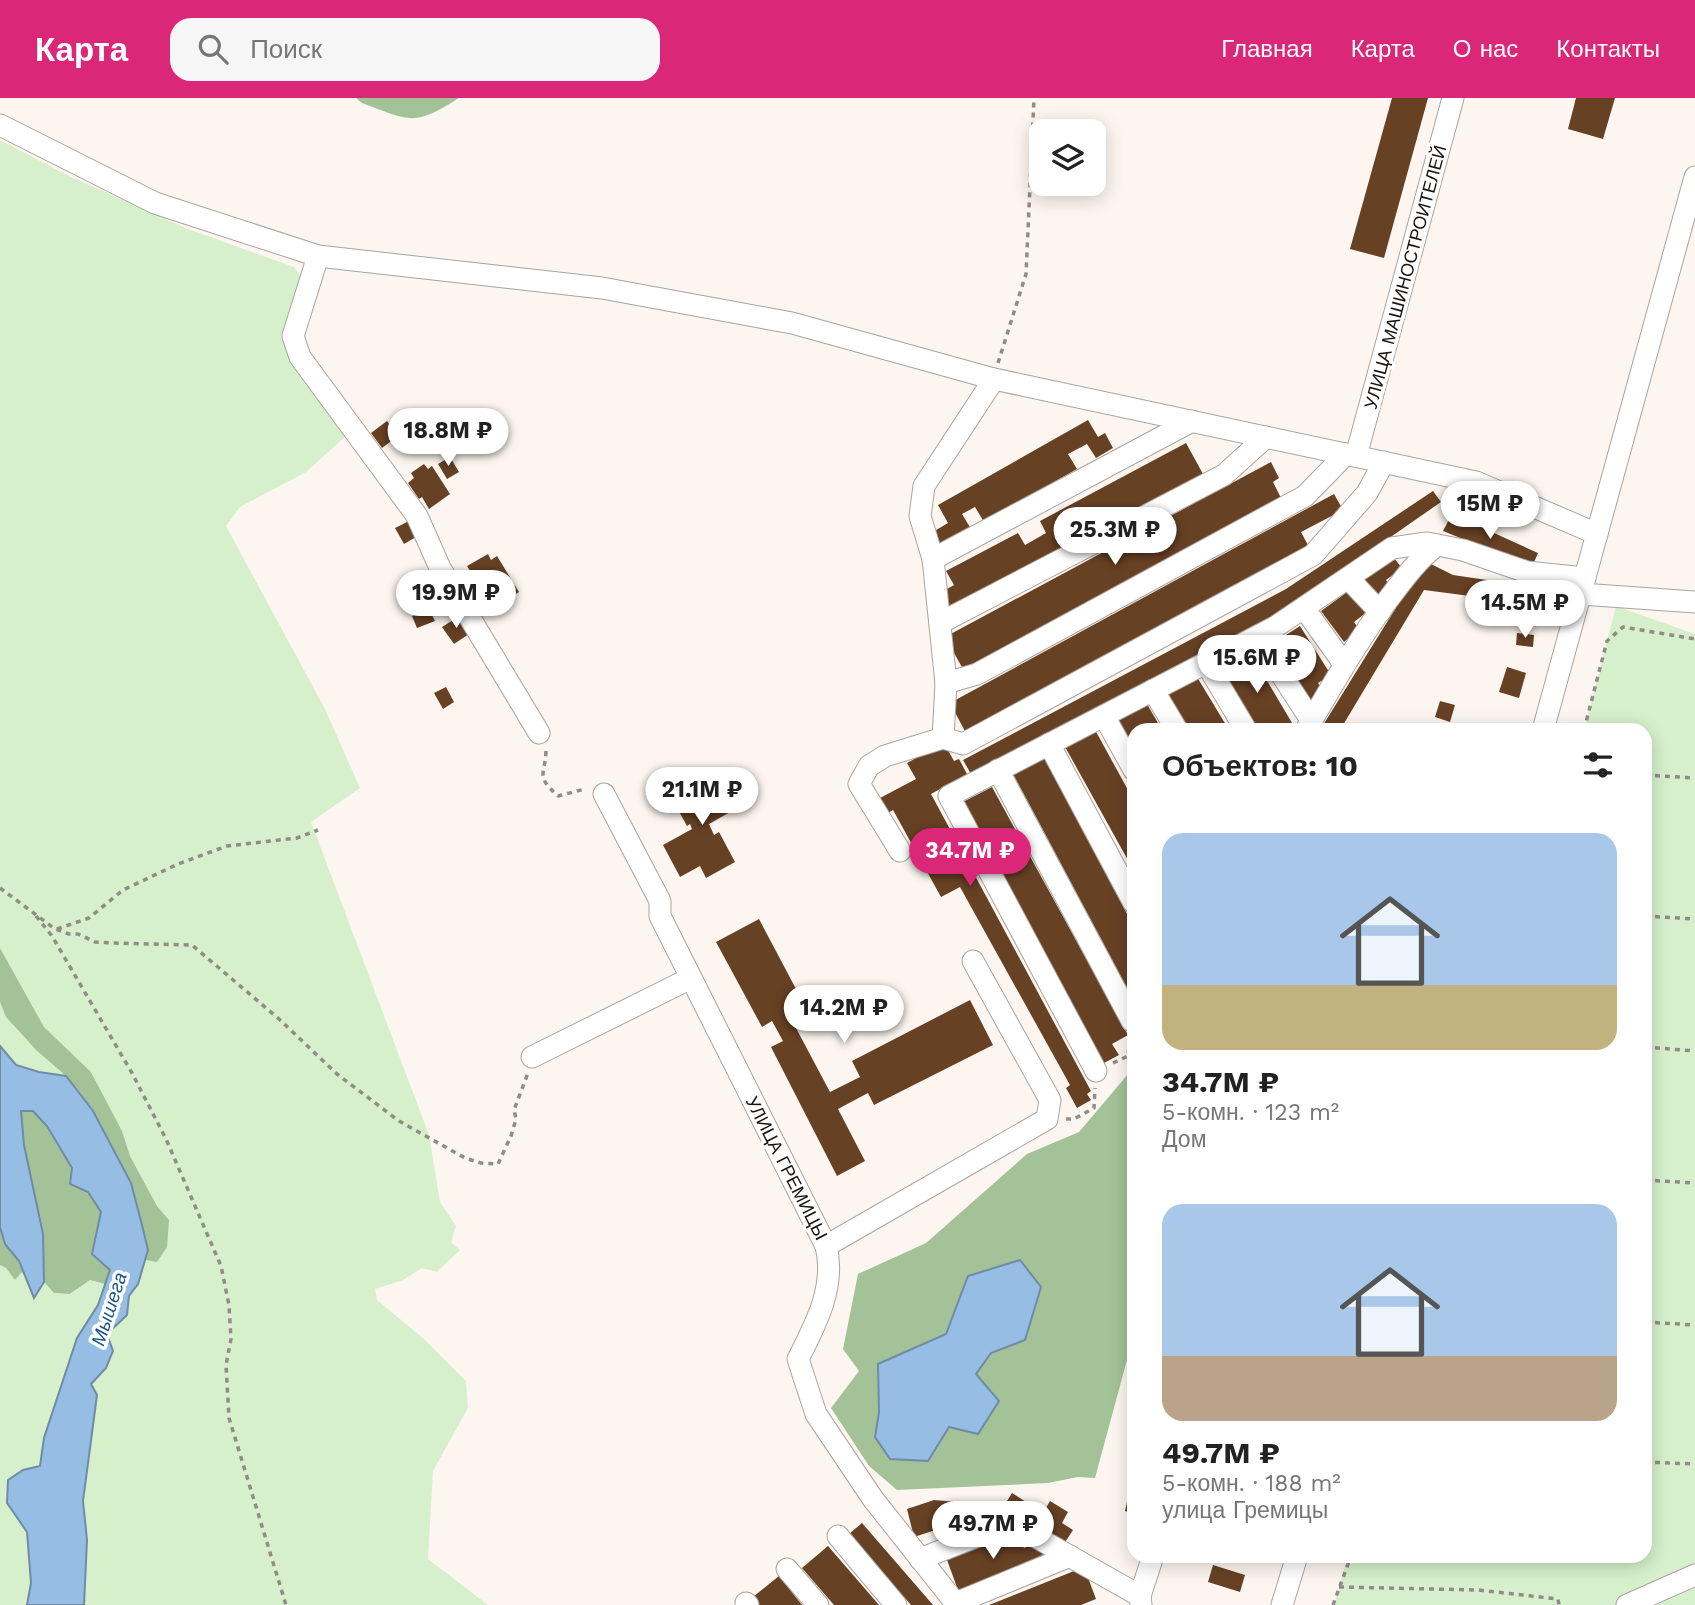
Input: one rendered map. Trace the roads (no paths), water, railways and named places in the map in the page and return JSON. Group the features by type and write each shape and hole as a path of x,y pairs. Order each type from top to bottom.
{"street":[{"name":"УЛИЦА МАШИНОСТРОИТЕЛЕЙ","path":"1351,455 1453,98"},
{"path":"0,125 155,203 318,256 602,288 792,323 994,379 1476,482 1597,534"},
{"path":"1545,723 1695,177"},
{"path":"318,256 293,336 300,357 417,516 440,568 539,733"},
{"path":"943,738 946,683 933,559 920,516 923,486 994,379"},
{"path":"933,559 1192,421"},
{"path":"940,622 1224,475 1266,437"},
{"path":"946,683 977,674 1304,496 1351,455"},
{"path":"900,851 859,784 869,766 886,756 943,738 962,744 1313,555 1367,493 1384,462"},
{"path":"1096,1071 949,796 1257,637 1392,548 1427,543 1463,550 1527,572 1583,586 1695,602"},
{"path":"1310,723 1380,612 1418,560 1437,545"},
{"path":"1348,578 1380,612"},
{"path":"1304,607 1345,664"},
{"path":"1257,637 1308,723"},
{"path":"1206,663 1242,723"},
{"path":"1153,690 1173,723"},
{"path":"1104,716 1127,757"},
{"path":"1049,744 1127,890"},
{"path":"998,770 1127,1012"},
{"name":"УЛИЦА ГРЕМИЦЫ","path":"604,794 660,901 660,916 826,1246 830,1262 826,1289 817,1322 798,1359 816,1414 873,1499 957,1604"},
{"path":"826,1246 1047,1119 1050,1100 973,961"},
{"path":"532,1058 691,978"},
{"path":"920,1559 1011,1523 1070,1556 1140,1601"},
{"path":"838,1536 896,1605"},
{"path":"957,1604 1070,1556"},
{"path":"1140,1601 1151,1563"},
{"path":"1282,1605 1295,1563"},
{"path":"787,1569 818,1605"},
{"path":"1627,1605 1695,1575"},
{"path":"1119,1605 1140,1601"}],"water":[{"name":"Мышега","path":"0,1046 16,1065 66,1076 93,1111 131,1183 148,1250 138,1284 129,1296 127,1315 107,1334 113,1351 106,1368 91,1384 97,1395 83,1501 87,1540 84,1605 27,1605 31,1583 27,1532 7,1503 8,1480 23,1470 40,1466 44,1438 77,1338 98,1305 110,1270 92,1254 101,1212 88,1192 70,1184 72,1168 47,1126 33,1111 21,1111 24,1145 43,1234 44,1282 34,1298 19,1261 5,1244 0,1227"},
{"path":"1020,1260 1041,1287 1025,1340 991,1353 976,1374 999,1401 978,1434 949,1427 928,1461 890,1459 875,1437 879,1413 878,1364 946,1334 968,1276"}]}
